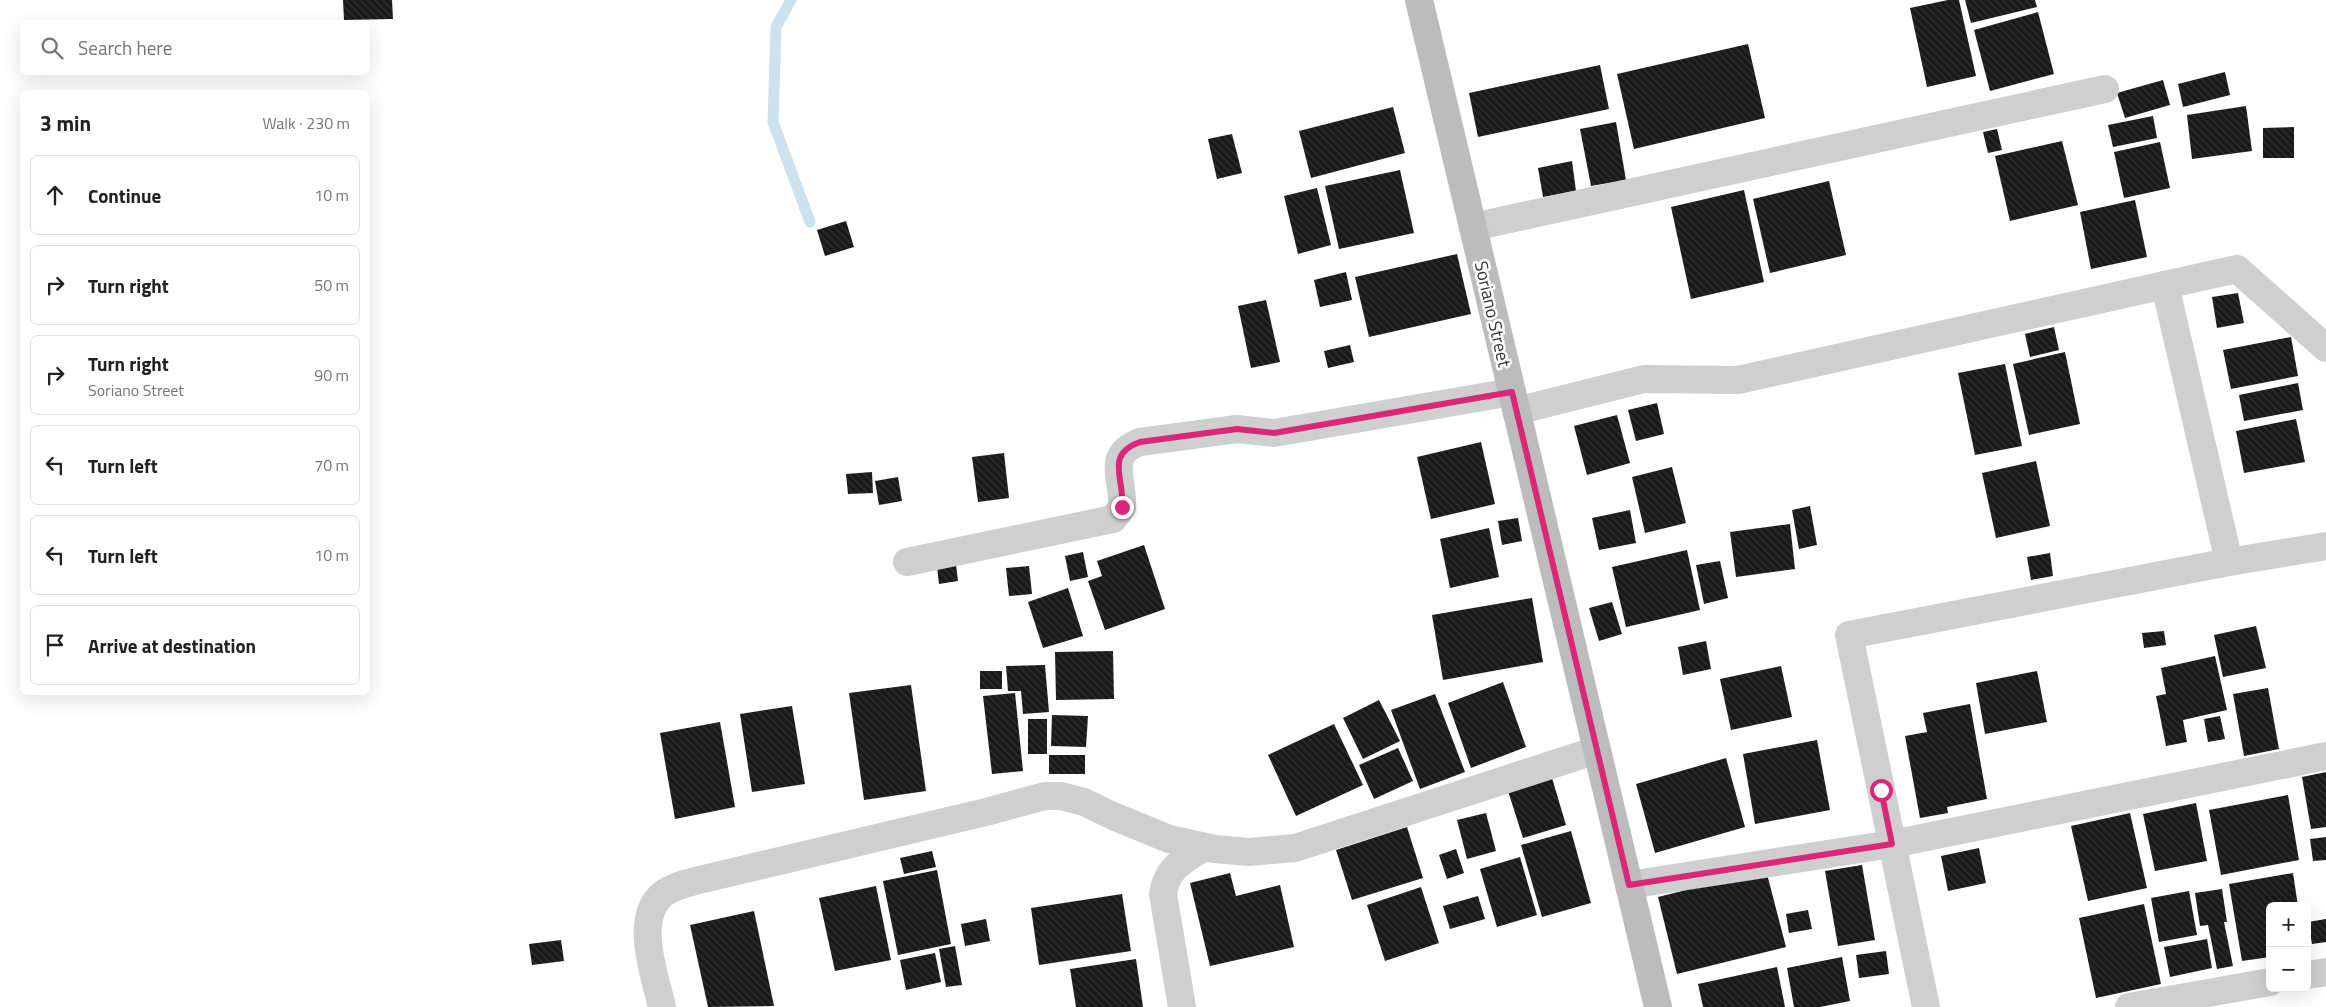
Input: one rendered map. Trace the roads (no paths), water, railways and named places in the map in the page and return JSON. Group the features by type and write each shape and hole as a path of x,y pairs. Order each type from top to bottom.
{"main road":[{"name":"Soriano Street","path":"1419,0 1658,1007"}],"street":[{"path":"1473,227 2105,89"},
{"path":"907,562 1113,519 1122,507 1118,463 1120,454 1128,446 1140,442 1237,429 1274,433 1514,401 1644,379 1738,380 2237,269 2326,348"},
{"path":"2165,285 2229,562"},
{"path":"1926,1007 1848,635 2229,562 2326,546"},
{"path":"662,1007 646,934 648,920 661,895 688,883 986,812 1045,796 1072,798 1169,839 1204,847 1249,852 1295,848 1597,750"},
{"path":"1629,885 1892,844 2326,756"},
{"path":"1182,1007 1163,894 1165,880 1172,870 1204,847"},
{"path":"2311,974 2326,972"},
{"path":"2129,1007 2266,983"}],"waterway":[{"path":"791,0 776,27 773,122 810,222"}]}
